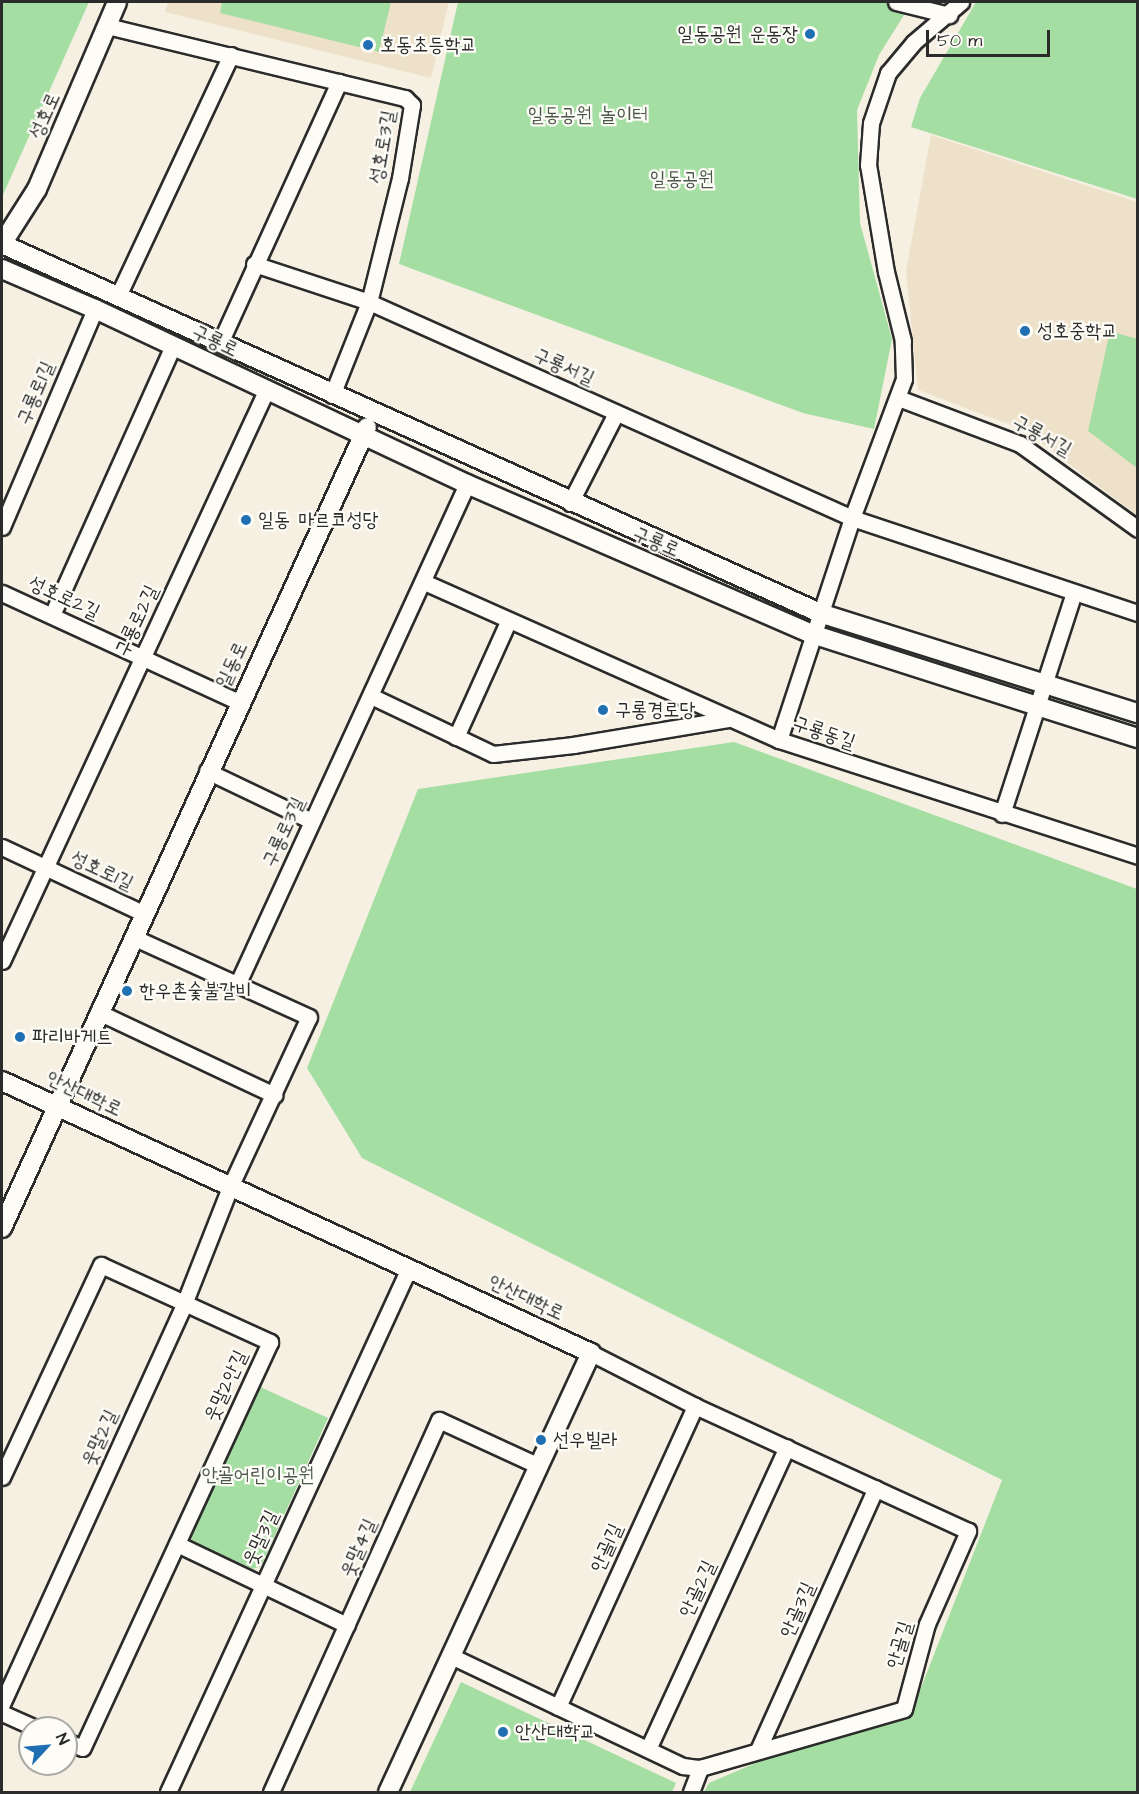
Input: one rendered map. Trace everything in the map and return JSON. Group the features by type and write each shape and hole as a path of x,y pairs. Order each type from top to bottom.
{"street":[{"name":"성호로","path":"2,244 37,189 117,2"},
{"path":"896,2 949,15"},
{"path":"779,740 852,518 904,379 903,340 872,188 871,123 888,72 914,42 949,15 961,2"},
{"name":"성호로3길","path":"107,26 405,98 412,105 400,178 369,302 332,395"},
{"path":"118,296 231,55"},
{"name":"구룡로","path":"220,343 339,82"},
{"name":"구룡로","path":"2,244 570,503 820,613 1137,713"},
{"name":"구룡서길","path":"255,264 369,302 852,518 1137,613"},
{"name":"구룡로","path":"2,269 95,309 467,484 815,634 1036,708 1137,738"},
{"name":"구룡로1길","path":"2,527 95,309"},
{"name":"구룡로","path":"52,615 173,346"},
{"name":"구룡로2길","path":"43,866 143,658 266,391"},
{"name":"구룡서길","path":"898,398 1020,444 1137,529"},
{"path":"570,503 616,413"},
{"name":"일동로","path":"2,1228 207,771 374,414"},
{"name":"구룡로3길","path":"237,985 424,582 467,484"},
{"name":"구룡동길","path":"424,582 508,622 779,740 1137,856"},
{"path":"1002,814 1074,592"},
{"name":"성호로2길","path":"2,593 240,702"},
{"path":"456,737 508,622"},
{"path":"371,696 493,754 573,745 728,719"},
{"path":"207,771 312,821"},
{"name":"성호로1길","path":"2,847 143,914"},
{"name":"성호로1길","path":"2,961 43,866"},
{"path":"133,937 237,985"},
{"name":"웃말2길","path":"2,1704 184,1304 230,1187 309,1017 237,985"},
{"path":"99,1012 274,1095"},
{"name":"안산대학로","path":"2,1081 591,1353"},
{"name":"웃말2안길","path":"3,1470 101,1265 270,1342 82,1748 78,1746"},
{"name":"웃말3길","path":"168,1792 409,1268"},
{"path":"388,1792 591,1353"},
{"name":"안골길","path":"591,1353 694,1406 968,1530 927,1624 904,1709 700,1768"},
{"name":"안골1길","path":"558,1707 694,1406"},
{"name":"웃말4길","path":"272,1792 439,1420 539,1466"},
{"name":"안골2길","path":"648,1749 787,1447"},
{"name":"안골3길","path":"759,1750 876,1488"},
{"path":"177,1544 347,1625"},
{"path":"451,1656 683,1766 700,1768 691,1792"},
{"path":"2,1713 18,1720"}],"shaded area":[{"name":"호동초등학교","path":"168,2 449,2 431,78 165,12"},
{"name":"성호중학교","path":"931,135 1137,202 1137,515 1024,430 918,390 906,271"}],"green space":[{"path":"2,2 89,2 2,197"},
{"path":"222,2 391,2 379,52 220,13"},
{"name":"일동공원","path":"458,2 884,2 909,7 879,55 857,110 860,223 892,339 874,429 803,413 399,264"},
{"path":"976,2 1137,2 1137,199 911,127 920,98"},
{"path":"1110,331 1137,339 1137,468 1088,431"},
{"path":"734,742 1137,889 1137,1792 704,1792 709,1783 758,1762 910,1716 1002,1480 362,1158 307,1068 418,789"},
{"name":"안골어린이공원","path":"256,1385 328,1418 261,1566 253,1569 192,1541 189,1533"},
{"name":"안산대학교","path":"461,1682 676,1783 672,1792 410,1792"}],"place":[{"name":"일동공원 운동장","path":"810,34"},
{"name":"호동초등학교","path":"368,45"},
{"name":"성호중학교","path":"1025,331"},
{"name":"일동 마르코성당","path":"246,520"},
{"name":"구롱경로당","path":"603,710"},
{"name":"한우촌숯불갈비","path":"127,991"},
{"name":"파리바게트","path":"20,1037"},
{"name":"선우빌라","path":"541,1440"},
{"name":"안산대학교","path":"503,1732"}],"park label":[{"name":"일동공원 놀이터","path":"588,115"}]}
